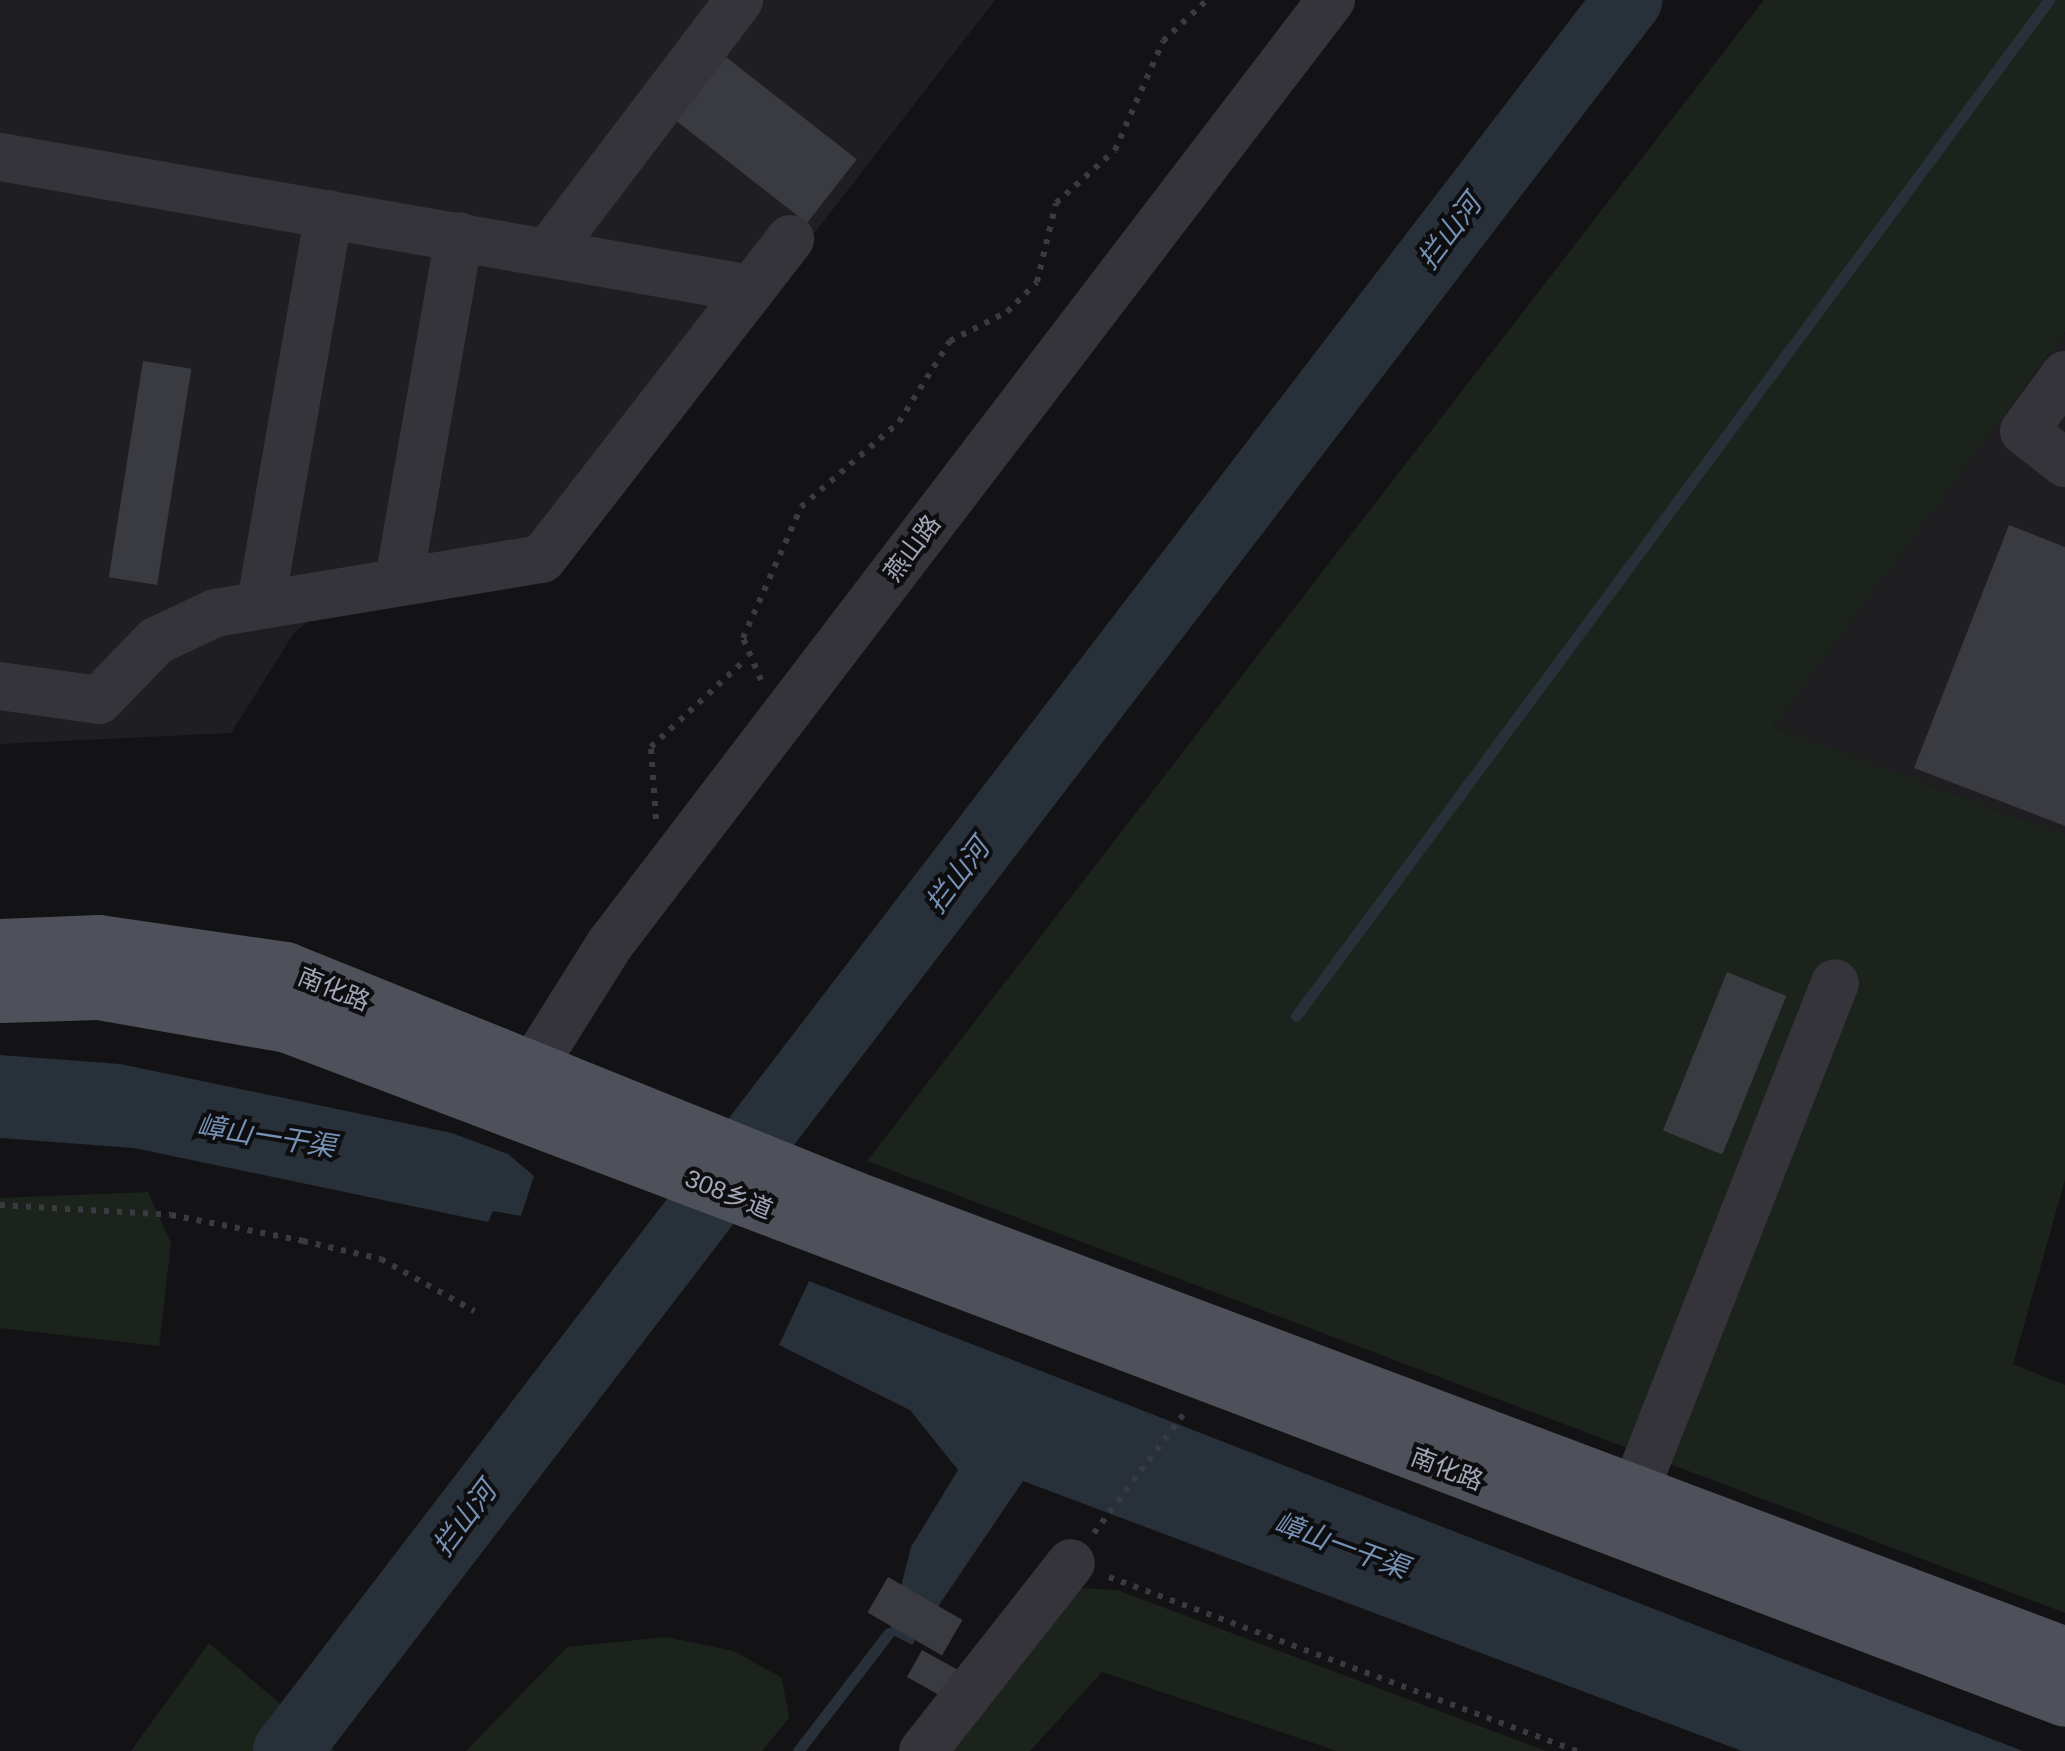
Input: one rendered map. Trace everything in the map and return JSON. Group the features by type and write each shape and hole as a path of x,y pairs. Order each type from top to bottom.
{"main road":[{"name":"南化路","path":"0,946 98,942 285,969 520,1087 639,1133"},
{"name":"南化路","path":"0,994 98,992 204,1005 520,1087"},
{"name":"308乡道","path":"639,1133 842,1216"},
{"name":"南化路","path":"842,1216 1634,1493 2065,1654"},
{"name":"南化路","path":"842,1216 2065,1699"}],"street":[{"path":"548,252 739,0"},
{"name":"燕山路","path":"520,1087 671,862 1332,0"},
{"path":"0,157 751,289"},
{"path":"261,602 329,214"},
{"path":"399,580 459,236"},
{"path":"0,686 99,700 156,641 261,602 542,558 790,239"},
{"path":"2065,375 2024,431 2065,463"},
{"path":"1634,1493 1835,983"},
{"path":"923,1751 1082,1548"}],"path":[{"path":"787,712 745,660 742,638 801,507 899,422 950,341 1007,312 1037,282 1056,202 1115,150 1156,52 1207,0"},
{"path":"671,862 647,777 651,748 745,660"},
{"path":"0,1205 170,1215 303,1241 381,1259 474,1311"},
{"path":"1182,1416 1082,1548 1577,1751"}],"shaded area":[{"path":"0,0 995,0 552,572 322,610 294,633 231,733 0,744"},
{"path":"1764,0 2065,0 2065,332 1773,727 2065,835 2065,1180 2013,1364 2065,1385 2065,1613 867,1161"},
{"path":"2065,332 2065,835 1773,727"},
{"path":"148,1192 171,1243 159,1346 0,1328 0,1198"},
{"path":"1078,1588 1117,1590 1546,1751 1337,1751 1102,1672 1030,1751 938,1751"},
{"path":"666,1637 734,1651 782,1678 789,1718 762,1751 466,1751 567,1647"},
{"path":"209,1643 335,1751 131,1751"}],"water":[{"name":"嶂山一干渠","path":"0,1055 120,1064 452,1133 508,1154 534,1176 521,1216 493,1211 488,1222 134,1148 0,1138"},
{"name":"嶂山一干渠","path":"809,1281 2023,1751 1742,1751 1023,1481 912,1645 889,1633 911,1547 958,1470 910,1410 779,1345"}],"building":[{"path":"726,57 857,159 807,223 676,121"},
{"path":"143,361 191,369 157,585 109,577"},
{"path":"2009,525 2065,547 2065,826 1914,768"},
{"path":"1727,972 1786,996 1722,1155 1663,1131"},
{"path":"888,1577 962,1620 942,1656 868,1613"},
{"path":"922,1650 961,1672 946,1699 907,1677"}],"waterway":[{"name":"拦山河","path":"287,1751 1628,0"},
{"path":"1296,1016 2049,0"},
{"path":"798,1751 889,1633"}]}
